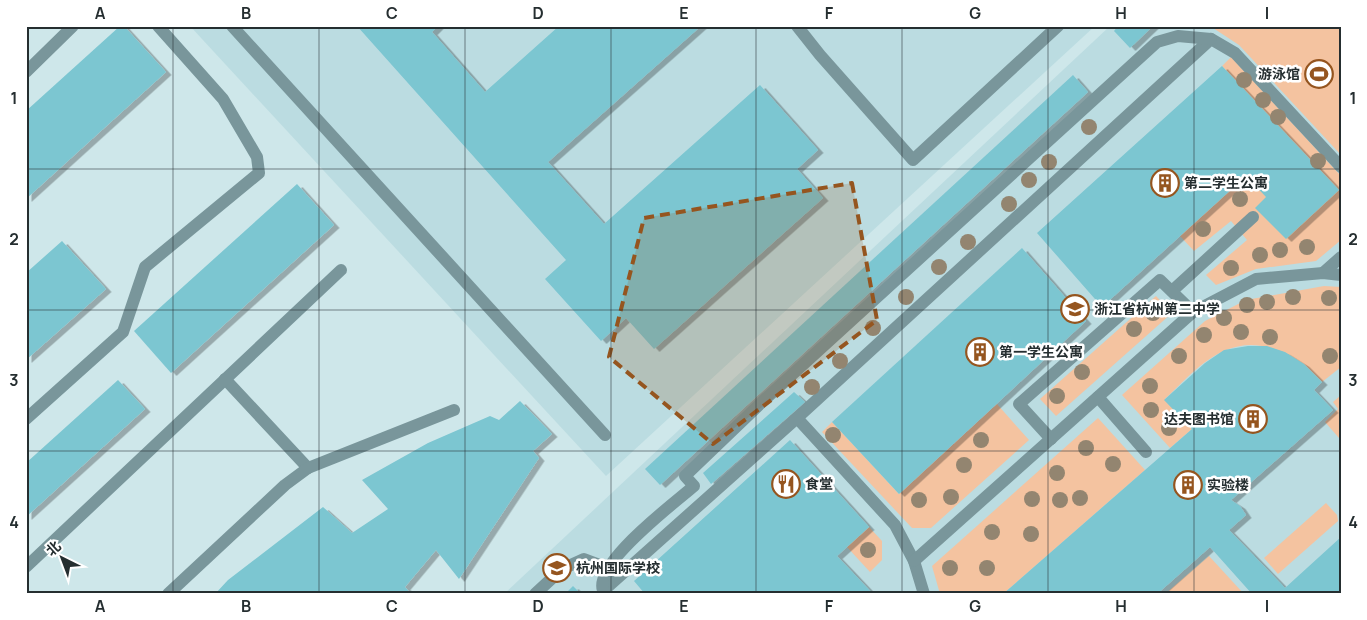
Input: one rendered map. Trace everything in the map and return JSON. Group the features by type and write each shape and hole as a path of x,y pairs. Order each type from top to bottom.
{"lane":[{"path":"26,72 73,26"},
{"path":"26,419 123,332 145,267 259,173 257,157 223,99 158,26"},
{"path":"232,26 606,435"},
{"path":"797,26 820,55 914,160 1058,26"},
{"path":"1200,26 1211,39 1235,53 1341,167"},
{"path":"604,592 602,577 616,554 694,486 685,476 1157,42 1178,36 1211,39"},
{"path":"604,592 1211,39"},
{"path":"1172,291 1252,217"},
{"path":"1323,273 1341,257"},
{"path":"26,567 341,270"},
{"path":"914,562 1193,312 1256,279 1323,273 1341,275"},
{"path":"1051,439 1019,404 1160,280 1193,312"},
{"path":"225,379 308,468"},
{"path":"1098,398 1146,452"},
{"path":"168,594 285,485 308,468 454,410"},
{"path":"797,418 895,525 914,562 924,594"},
{"path":"535,594 562,569 584,559 608,568"}],"highlighted area":[{"path":"852,183 877,320 713,444 609,357 644,218"}],"shaded area":[{"path":"190,26 1095,26 606,476"},
{"name":"浙江省杭州第二中学","path":"1110,26 1341,26 1341,594 504,594"},
{"path":"1210,26 1341,26 1341,155 1239,45"},
{"path":"1231,57 1341,176 1341,240 1316,261 1256,269 1216,285 1206,275 1247,240 1231,221 1194,251 1180,236 1246,176 1338,190 1222,66"},
{"path":"1324,286 1341,287 1341,367 1322,382 1290,356 1278,350 1252,345 1238,346 1224,351 1207,360 1165,399 1192,429 1170,448 1122,395 1205,321 1246,300"},
{"path":"1156,296 1172,313 1056,416 1040,399"},
{"path":"1341,395 1341,436 1339,438 1325,422 1338,409 1333,402"},
{"path":"997,404 1029,440 931,528 912,528 822,432 832,422 899,494"},
{"path":"1098,418 1145,470 1003,594 940,594 932,566"},
{"path":"1326,503 1337,515 1338,521 1278,574 1264,558"},
{"path":"869,527 882,541 882,560 870,572 847,547"},
{"path":"1209,556 1244,594 1165,594"}],"building":[{"path":"120,26 124,26 166,72 26,199 26,111"},
{"path":"357,26 438,26 432,32 485,92 559,26 701,26 548,162 604,224 760,85 818,150 797,169 823,198 654,349 626,318 601,341 545,279 566,260"},
{"path":"1118,26 1153,26 1130,48 1114,31"},
{"name":"第二学生公寓","path":"1222,66 1339,190 1286,239 1255,208 1266,197 1246,176 1102,307 1037,233"},
{"path":"1073,75 1088,92 660,485 645,469"},
{"path":"297,184 334,225 171,373 134,331"},
{"path":"62,241 106,289 26,360 26,273"},
{"name":"第一学生公寓","path":"1022,248 1086,321 899,494 832,422"},
{"name":"实验楼","path":"1248,346 1267,346 1285,352 1304,364 1322,382 1314,390 1333,410 1231,500 1240,506 1246,515 1229,530 1285,588 1341,537 1341,592 1339,594 1252,594 1210,547 1157,594 1003,594 1192,429 1164,400 1205,363 1224,350"},
{"path":"118,380 145,409 26,517 26,463"},
{"path":"794,392 805,402 711,484 703,473"},
{"path":"520,401 552,434 533,451 539,458 459,579 436,550 405,587 411,594 215,594 228,580 323,507 352,533 388,509 362,480 428,443 490,416 499,420"},
{"name":"食堂","path":"790,440 869,527 837,556 873,594 645,594 634,581"},
{"path":"573,586 581,594 565,594"}],"place":[{"name":"游泳馆","path":"1319,74"},
{"name":"第二学生公寓","path":"1165,183"},
{"name":"浙江省杭州第二中学","path":"1075,309"},
{"name":"第一学生公寓","path":"980,352"},
{"name":"达夫图书馆","path":"1253,419"},
{"name":"食堂","path":"786,484"},
{"name":"实验楼","path":"1188,485"},
{"name":"杭州国际学校","path":"557,568"}]}
